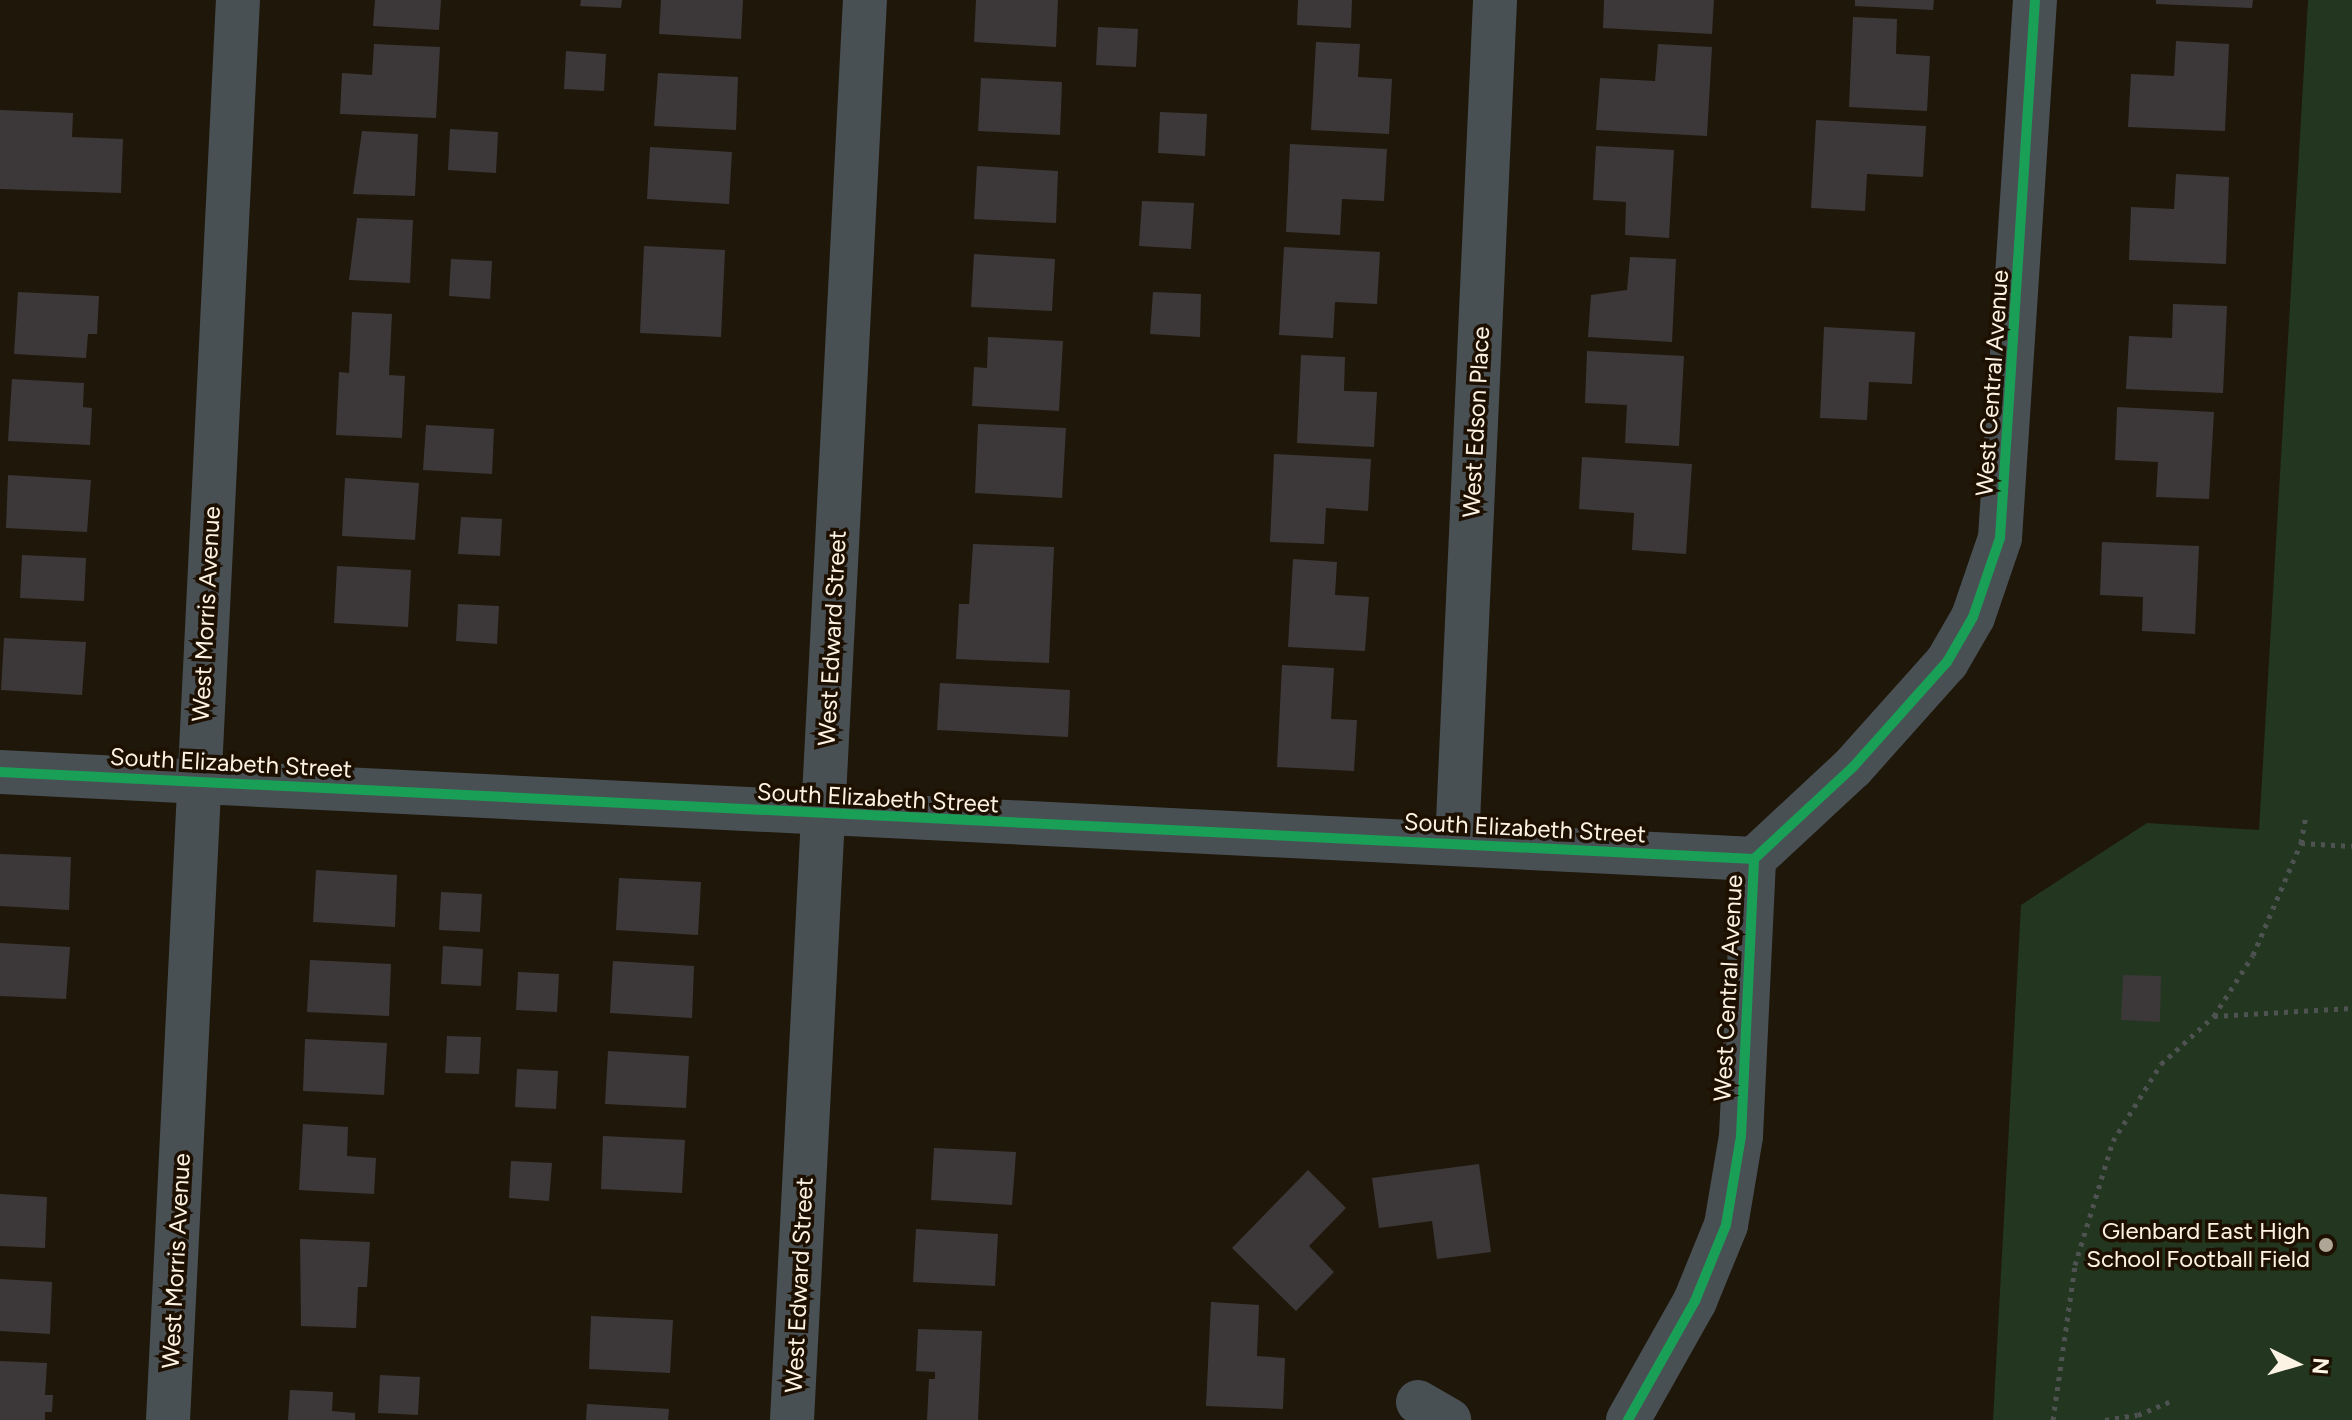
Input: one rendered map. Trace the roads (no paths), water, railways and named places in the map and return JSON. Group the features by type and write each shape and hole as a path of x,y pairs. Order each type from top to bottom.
{"street":[{"name":"West Morris Avenue","path":"168,1420 238,0"},
{"name":"West Edward Street","path":"792,1420 865,0"},
{"name":"West Edson Place","path":"1457,844 1495,0"},
{"name":"West Central Avenue","path":"1628,1420 1695,1301 1726,1225 1741,1136 1754,859 1918,698 1947,662 1987,585 2007,486 2035,0"},
{"name":"South Elizabeth Street","path":"0,772 823,816 1754,859"}],"place":[{"name":"Glenbard East High School Football Field","path":"2326,1245"}]}
